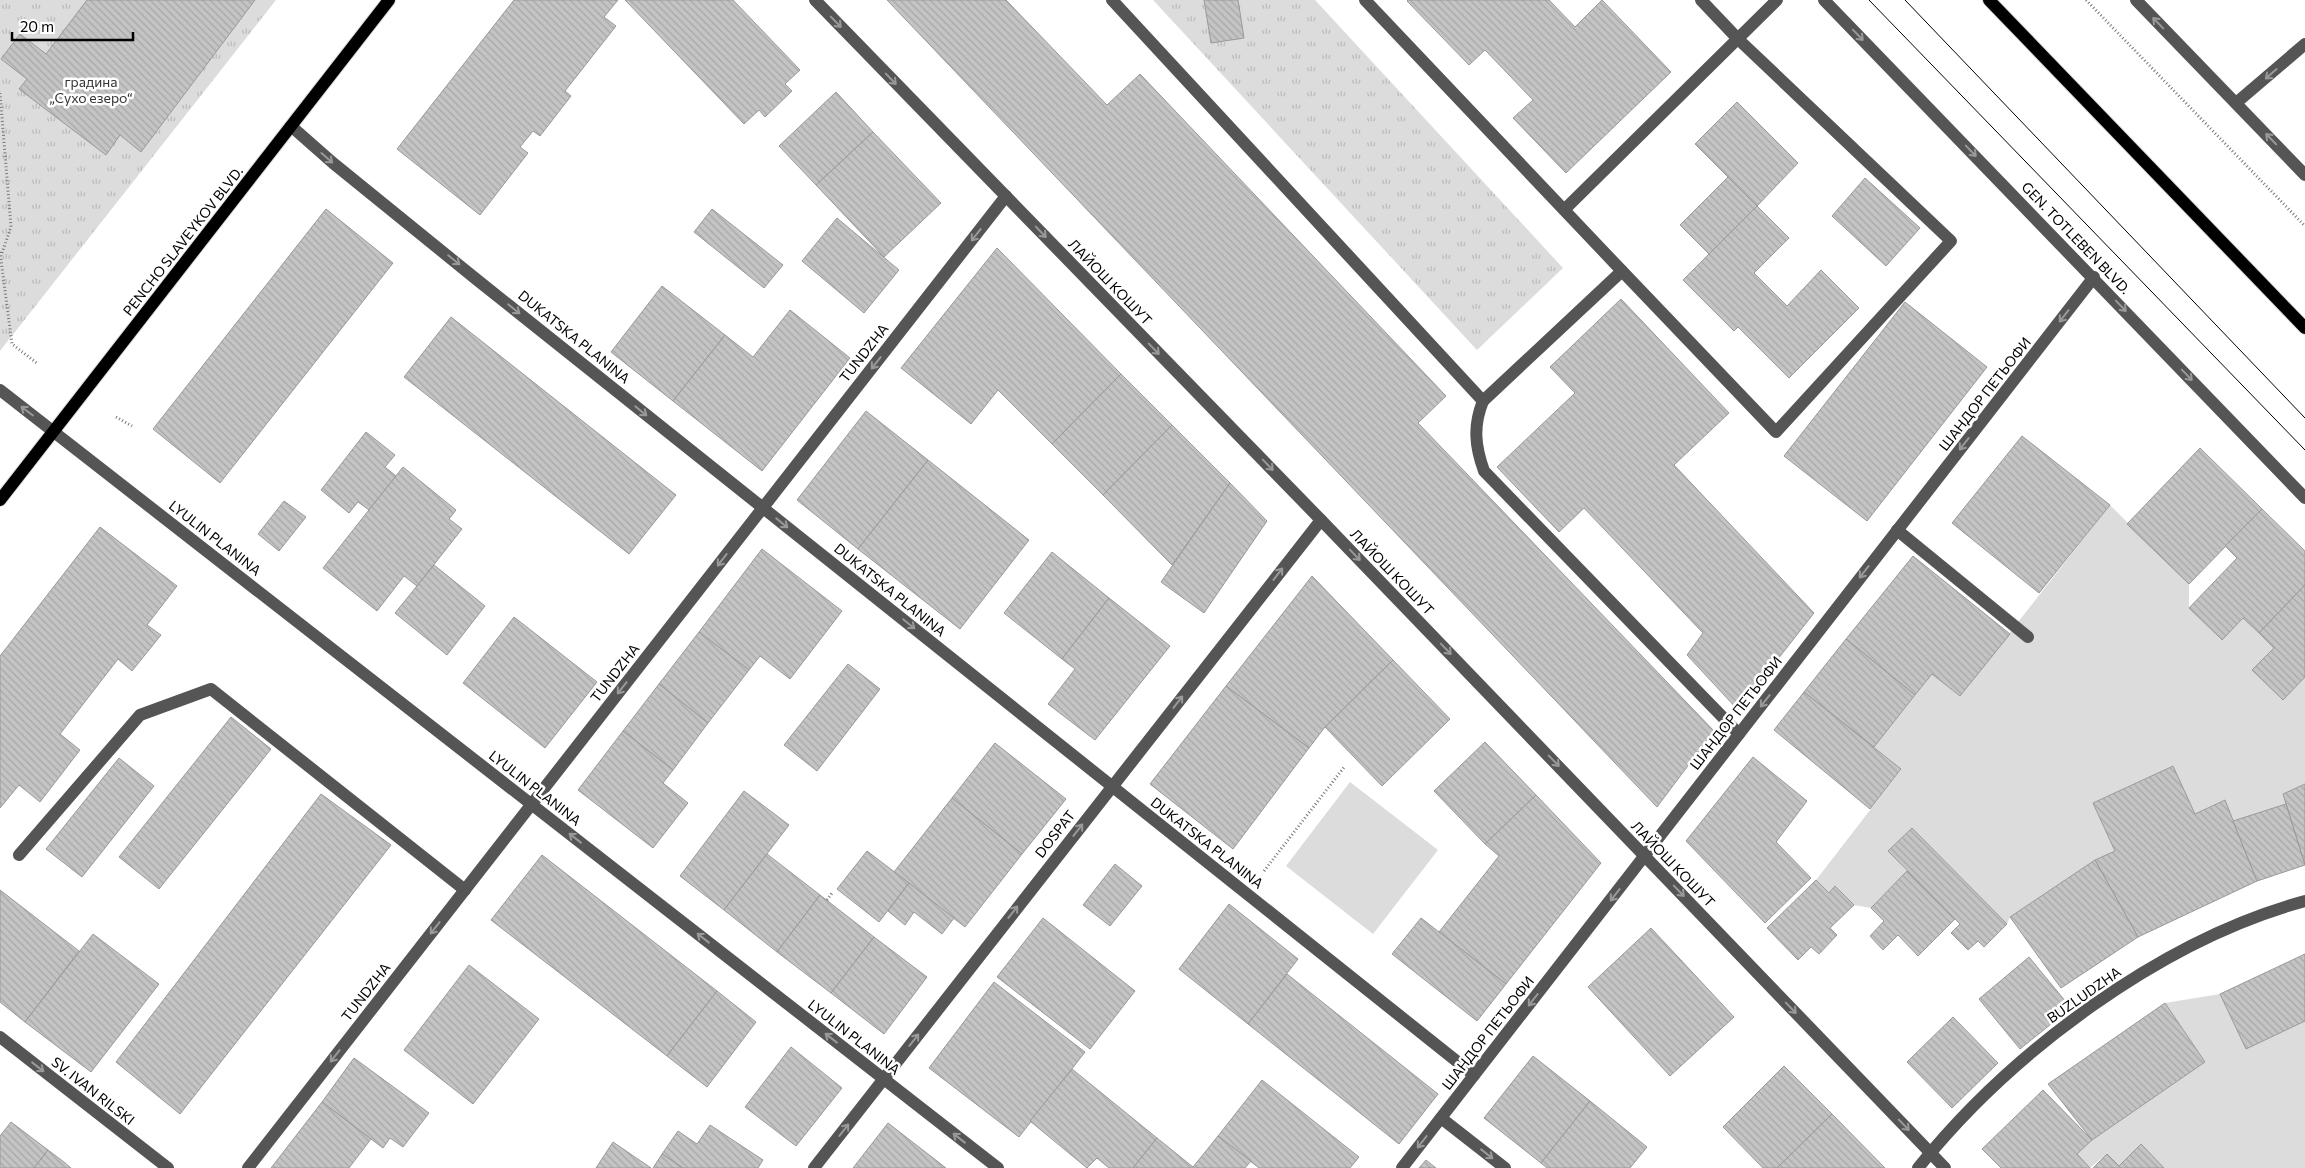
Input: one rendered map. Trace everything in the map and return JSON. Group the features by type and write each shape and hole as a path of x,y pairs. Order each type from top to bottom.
{"main road":[{"name":"PENCHO SLAVEYKOV BLVD.","path":"0,500 388,0"},
{"path":"1988,0 2305,328"}],"street":[{"name":"ЛАЙОШ КОШУТ","path":"815,0 1321,520 1945,1168"},
{"path":"1112,0 1483,401"},
{"path":"1365,0 1776,432 1950,241 1738,39 1701,0"},
{"path":"1565,209 1777,0"},
{"name":"GEN. TOTLEBEN BLVD.","path":"1824,0 2094,277 2305,498"},
{"path":"2136,0 2305,174"},
{"path":"2236,104 2305,44"},
{"name":"DUKATSKA PLANINA","path":"291,126 333,163 762,508 1474,1075"},
{"name":"TUNDZHA","path":"248,1168 1006,196"},
{"path":"1622,271 1483,401 1478,414 1475,432 1477,452 1484,471 1739,734"},
{"name":"ШАНДОР ПЕТЬОФИ","path":"1402,1168 2094,277"},
{"name":"LYULIN PLANINA","path":"0,390 998,1168"},
{"name":"DOSPAT","path":"814,1168 1321,520"},
{"path":"1897,530 2028,637"},
{"path":"19,854 140,715 211,689 465,890"},
{"name":"BUZLUDZHA","path":"1918,1168 1988,1093 2051,1036 2132,980 2210,935 2280,908 2305,902"},
{"name":"SV. IVAN RILSKI","path":"0,1037 168,1168"},
{"path":"1441,1118 1505,1168"}],"path":[{"path":"2086,0 2305,226"},
{"path":"0,94 11,227 1,252 12,344 38,364"},
{"path":"116,416 132,426"},
{"path":"1246,893 1345,766"},
{"path":"826,900 832,894"}],"green space":[{"name":"градина „Сухо езеро“","path":"0,0 276,0 0,351"},
{"path":"1153,0 1315,0 1563,268 1477,350"},
{"path":"2110,505 2189,584 2189,608 2221,640 2243,618 2274,648 2252,670 2283,700 2305,677 2305,784 2283,794 2286,804 2233,821 2224,800 2195,814 2172,766 2093,803 2115,851 2095,860 2010,917 2007,924 1912,828 1888,851 1907,871 1871,908 1854,905 1835,886 1829,893 1816,880 1901,770 1874,747 1932,674 1960,696"},
{"path":"1350,782 1438,850 1373,934 1286,866"},
{"path":"2220,994 2246,1049 2305,1021 2305,1168 2164,1168 2141,1145 2119,1166 2107,1154 2090,1168 2077,1154 2092,1140 2205,1062 2165,1003"}],"building":[{"path":"87,0 255,0 141,152 120,135 106,155 19,89 27,79 1,59 20,34 46,54"},
{"path":"514,0 618,0 604,17 616,26 565,91 571,96 540,136 533,131 520,147 528,153 480,215 397,149"},
{"path":"625,0 733,0 800,70 785,84 792,91 765,117 759,110 744,124"},
{"path":"887,0 1006,0 1107,105 1140,74 1446,396 1418,423 1714,731 1657,807"},
{"path":"1204,0 1238,0 1244,38 1211,43"},
{"path":"1408,0 1549,0 1575,27 1602,0 1671,72 1566,173 1513,118 1533,100 1485,50 1469,65"},
{"path":"836,92 873,132 816,185 779,146"},
{"path":"1737,102 1798,163 1757,206 1695,144"},
{"path":"873,132 941,203 884,257 816,185"},
{"path":"1728,177 1757,206 1709,254 1680,225"},
{"path":"1865,178 1920,228 1886,266 1832,216"},
{"path":"1757,206 1789,238 1754,273 1787,306 1821,270 1859,308 1789,378 1738,327 1734,331 1683,280"},
{"path":"326,209 393,263 220,483 153,429"},
{"path":"712,209 783,265 764,288 694,232"},
{"path":"837,218 899,270 864,313 802,261"},
{"path":"997,248 1121,374 1052,444 998,390 971,424 901,368"},
{"path":"662,286 725,335 673,401 611,352"},
{"path":"1621,299 1729,413 1674,465 1814,613 1738,710 1687,655 1703,633 1584,508 1559,532 1497,467 1575,393 1550,367"},
{"path":"1905,302 1987,367 1867,521 1784,456"},
{"path":"790,310 850,358 762,471 673,401 725,335 753,357"},
{"path":"451,317 676,495 629,554 404,377"},
{"path":"1121,374 1172,425 1103,495 1052,444"},
{"path":"866,411 928,460 858,549 797,500"},
{"path":"1172,425 1230,483 1172,565 1103,495"},
{"path":"366,432 395,455 385,467 396,476 369,510 358,502 349,513 321,490"},
{"path":"2022,436 2110,505 2039,593 1952,523"},
{"path":"2200,448 2262,509 2189,584 2127,524"},
{"path":"928,460 1029,540 960,629 858,549"},
{"path":"403,467 456,510 449,519 462,529 417,586 404,576 377,611 323,568"},
{"path":"1230,483 1267,521 1204,613 1161,582"},
{"path":"284,501 306,517 279,551 258,534"},
{"path":"2262,509 2305,551 2305,585 2259,633 2243,618 2222,640 2189,608 2237,558 2225,546"},
{"path":"100,527 177,586 147,625 161,635 132,671 118,659 60,734 80,750 40,802 19,785 0,808 0,656"},
{"path":"762,549 842,611 790,679 760,656 749,670 699,632"},
{"path":"1052,552 1109,598 1062,659 1004,613"},
{"path":"1913,556 2010,634 1960,696 1932,674 1915,695 1846,639"},
{"path":"434,565 485,606 447,655 395,613"},
{"path":"1312,576 1393,660 1325,727 1309,748 1226,686"},
{"path":"2305,585 2305,677 2283,700 2252,670 2274,648 2259,633"},
{"path":"1109,598 1170,646 1095,740 1048,704 1075,669 1062,659"},
{"path":"514,617 597,682 545,748 463,683"},
{"path":"699,632 749,670 708,723 659,684"},
{"path":"1846,639 1915,695 1874,747 1804,692"},
{"path":"1393,660 1450,719 1382,786 1325,727"},
{"path":"848,664 880,689 817,771 784,745"},
{"path":"659,684 708,723 673,770 623,731"},
{"path":"1226,686 1309,748 1233,849 1150,784"},
{"path":"1804,692 1901,769 1870,809 1774,730"},
{"path":"231,717 271,749 159,889 119,857"},
{"path":"623,731 673,770 663,783 688,803 653,848 578,790"},
{"path":"1485,742 1536,795 1485,844 1434,791"},
{"path":"995,743 1066,799 1022,854 952,798"},
{"path":"1753,757 1807,801 1776,842 1811,878 1765,923 1686,841"},
{"path":"119,758 154,786 82,877 46,849"},
{"path":"2173,766 2195,814 2225,800 2257,881 2138,937 2095,860 2115,851 2093,803"},
{"path":"2305,784 2305,865 2283,794"},
{"path":"744,791 789,825 724,910 680,876"},
{"path":"321,794 391,845 180,1114 116,1062"},
{"path":"1536,795 1601,863 1506,984 1439,932 1499,856 1485,844"},
{"path":"952,798 1022,854 965,927 894,872"},
{"path":"2286,804 2305,865 2257,881 2233,821"},
{"path":"1912,828 2007,924 1984,947 1978,941 1968,950 1951,933 1960,924 1888,851"},
{"path":"867,851 909,883 879,922 837,889"},
{"path":"767,854 820,895 777,952 724,910"},
{"path":"542,855 717,991 667,1056 491,920"},
{"path":"2095,860 2138,937 2061,988 2010,917"},
{"path":"1115,864 1142,886 1110,926 1083,905"},
{"path":"1907,871 1955,919 1918,956 1898,935 1883,950 1870,936 1884,921 1871,908"},
{"path":"1816,880 1829,893 1835,886 1854,905 1830,928 1837,935 1819,954 1811,947 1798,960 1767,928"},
{"path":"909,883 954,918 942,934 914,912 905,925 888,911"},
{"path":"0,890 79,951 25,1022 0,1002"},
{"path":"820,895 874,937 831,993 777,952"},
{"path":"1229,904 1298,959 1248,1024 1179,969"},
{"path":"1043,918 1135,991 1090,1049 997,977"},
{"path":"1421,918 1506,984 1477,1021 1392,954"},
{"path":"1651,928 1734,1017 1670,1076 1588,987"},
{"path":"93,934 159,984 91,1072 25,1022"},
{"path":"874,937 927,977 884,1034 831,993"},
{"path":"2305,954 2305,1021 2246,1049 2220,994"},
{"path":"2029,957 2071,1008 2020,1049 1979,999"},
{"path":"469,965 539,1019 473,1104 404,1050"},
{"path":"1287,974 1438,1094 1399,1144 1248,1024"},
{"path":"994,982 1085,1052 1019,1137 929,1068"},
{"path":"717,991 756,1022 707,1087 667,1056"},
{"path":"2165,1003 2205,1062 2092,1140 2048,1084"},
{"path":"1953,1017 1998,1063 1952,1108 1907,1062"},
{"path":"791,1047 842,1088 796,1146 745,1107"},
{"path":"1533,1056 1590,1101 1541,1163 1484,1118"},
{"path":"354,1058 429,1113 403,1147 390,1138 383,1148 322,1102"},
{"path":"1784,1066 1832,1114 1777,1168 1763,1168 1723,1127"},
{"path":"1072,1069 1157,1138 1133,1168 1109,1168 1097,1158 1087,1168 1030,1121"},
{"path":"1262,1080 1359,1157 1350,1168 1259,1168 1218,1136"},
{"path":"2043,1090 2092,1140 2077,1154 2090,1168 2001,1168 1982,1149"},
{"path":"1590,1101 1647,1147 1630,1168 1547,1168 1541,1163"},
{"path":"322,1102 371,1139 349,1168 271,1168"},
{"path":"1832,1114 1885,1168 1777,1168"},
{"path":"11,1122 48,1150 34,1168 0,1168 0,1136"},
{"path":"888,1123 946,1168 853,1168"},
{"path":"710,1125 763,1160 758,1168 683,1168 662,1154 678,1131 697,1144"},
{"path":"1218,1136 1251,1161 1245,1168 1133,1168 1157,1138 1193,1167"},
{"path":"613,1142 651,1168 596,1168"},
{"path":"2141,1144 2164,1168 2093,1168 2107,1154 2119,1166"},
{"path":"48,1150 64,1162 71,1168 34,1168"},
{"path":"662,1154 683,1168 653,1168"},
{"path":"1426,1160 1436,1168 1419,1168"}],"tram line":[{"path":"1869,0 2305,450"},
{"path":"1905,0 2305,418"}]}
